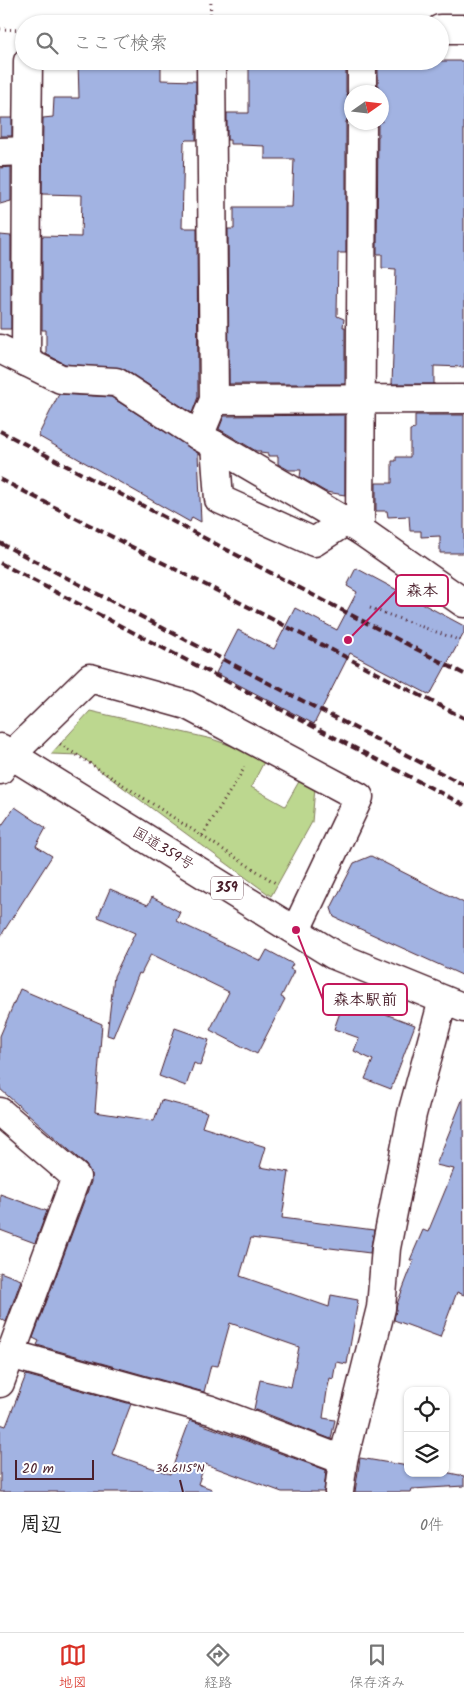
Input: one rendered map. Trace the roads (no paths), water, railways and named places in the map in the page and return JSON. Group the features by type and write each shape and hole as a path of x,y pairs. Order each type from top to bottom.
{"main road":[{"path":"449,28 464,29"},
{"path":"26,362 28,70"},
{"path":"210,70 214,400 207,441 219,499 314,542 353,526"},
{"path":"362,70 362,85"},
{"path":"353,526 362,399 362,130"},
{"path":"0,152 27,151"},
{"path":"0,350 61,379 116,382 207,441 353,526 464,603"},
{"path":"214,400 464,399"},
{"path":"3,758 90,678 187,705 359,797 296,930"},
{"name":"国道359号","path":"3,758 296,930 334,955 454,1004"},
{"path":"339,1492 343,1460 381,1308 386,1248 412,1114 454,1004"},
{"path":"0,1112 76,1177 0,1383"},
{"path":"10,1354 211,1410 343,1460"}],"railway":[{"path":"0,431 464,674"},
{"path":"0,479 464,718"},
{"path":"0,543 464,785"},
{"path":"0,563 464,805"}],"place":[{"name":"森本","path":"348,640"},
{"name":"森本駅前","path":"296,930"}]}
